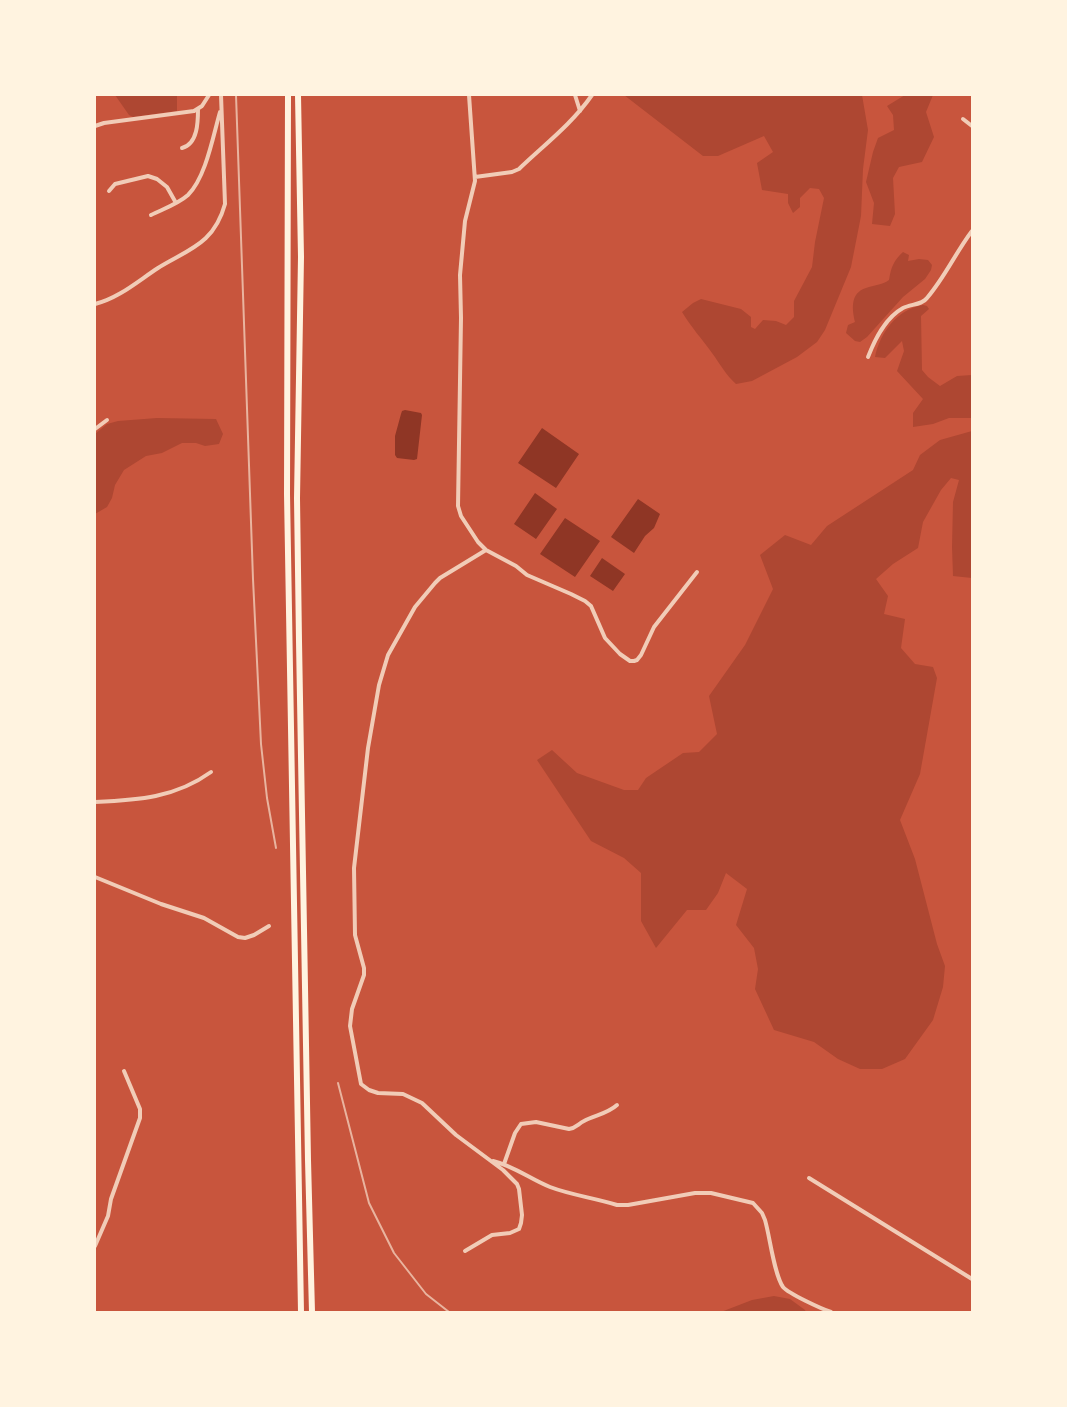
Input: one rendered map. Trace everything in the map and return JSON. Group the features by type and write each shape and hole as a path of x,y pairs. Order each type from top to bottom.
{"highway":[{"path":"288,95 287,494 301,1312"},
{"path":"298,95 301,257 297,498 298,603 312,1312"}],"street":[{"path":"95,126 104,123 194,112 202,106 208,95"},
{"path":"95,304 114,297 193,249 203,242 215,228 222,216 224,204 221,95"},
{"path":"469,95 475,177 465,221 460,275 458,506 460,516 486,550 516,566 527,575 572,594 591,606 605,638 620,654 630,661 637,660 641,655 654,627 697,572"},
{"path":"574,95 580,111"},
{"path":"475,177 512,172 518,169 580,111 592,95"},
{"path":"151,215 176,203 189,194 196,185 207,159 221,107"},
{"path":"182,148 187,147 192,142 196,134 198,109"},
{"path":"962,119 972,126"},
{"path":"109,191 115,184 148,176 157,179 167,187 176,203"},
{"path":"868,357 878,336 892,317 904,307 925,300 929,296 972,231"},
{"path":"95,429 107,420"},
{"path":"465,1251 492,1235 516,1232 519,1229 522,1215 517,1184 503,1170 456,1135 422,1103 403,1094 378,1093 364,1088 361,1084 350,1026 352,1009 364,975 364,968 355,935 354,868 367,758 379,684 388,655 415,608 434,583 486,550"},
{"path":"95,802 156,797 190,785 211,772"},
{"path":"95,877 161,904 204,918 238,937 245,938 254,935 268,926"},
{"path":"95,1246 108,1216 111,1199 140,1118 140,1108 124,1071"},
{"path":"504,1164 514,1133 521,1124 536,1122 569,1129 574,1128 583,1121 611,1110 617,1105"},
{"path":"490,1160 504,1164 533,1180 551,1187 617,1205 628,1205 695,1193 711,1193 753,1203 765,1220 776,1267 783,1287 792,1294 831,1312"},
{"path":"809,1178 972,1279"}],"shaded area":[{"path":"115,95 177,95 177,111 133,117 129,115"},
{"path":"624,95 862,95 868,130 863,169 861,216 851,267 825,330 817,342 797,357 752,381 736,384 682,312 701,299 741,309 751,317 751,327 755,329 763,320 776,321 786,325 794,317 794,301 812,267 824,198 819,189 810,188 800,198 800,207 793,213 788,203 788,194 762,190 757,163 773,152 764,136 718,156 703,156"},
{"path":"905,95 933,95 926,112 934,137 922,162 899,167 893,178 895,214 890,226 872,224 874,203 866,182 873,152 878,138 894,130 893,115 887,106"},
{"path":"903,252 909,255 908,261 928,260 932,265 931,270 925,279 903,297 867,337 860,342 855,341 846,333 848,325 855,322 853,302 857,294 861,290 889,280 893,264"},
{"path":"923,305 929,309 921,316 922,370 940,386 957,376 972,375 972,418 949,418 933,424 913,427 913,413 923,399 897,371 904,351 902,341 885,358 875,357 881,339 891,323 905,311"},
{"path":"402,411 421,413 422,415 417,459 414,460 397,458 395,455 395,436"},
{"path":"157,418 216,419 223,434 219,444 205,446 196,443 182,443 162,453 146,456 124,470 115,485 112,498 107,507 95,514 95,434 107,424 118,421"},
{"path":"542,428 579,454 556,488 518,463"},
{"path":"972,431 972,578 953,576 953,502 959,480 951,478 941,490 923,522 918,548 893,564 876,579 888,596 884,614 905,619 901,648 915,664 933,667 937,678 920,774 900,820 915,859 937,944 945,966 943,987 933,1020 905,1059 882,1069 860,1069 838,1059 814,1042 774,1030 755,989 758,969 754,948 736,925 747,889 726,873 718,893 706,910 687,910 656,948 641,921 641,873 624,858 591,841 537,760 552,750 577,773 624,790 638,790 646,778 683,753 699,752 717,734 709,696 745,645 773,589 760,555 785,535 811,545 827,526 913,470 920,455 940,440"},
{"path":"535,493 557,509 536,539 514,524"},
{"path":"638,499 660,514 654,528 645,536 634,553 611,537"},
{"path":"565,518 600,541 575,577 540,554"},
{"path":"602,558 625,574 613,591 590,576"},
{"path":"774,1296 790,1299 806,1312 721,1312 752,1300"}],"railway":[{"path":"236,95 253,579 261,744 267,798 276,848"},
{"path":"338,1083 369,1203 394,1253 426,1294 449,1312"}]}
